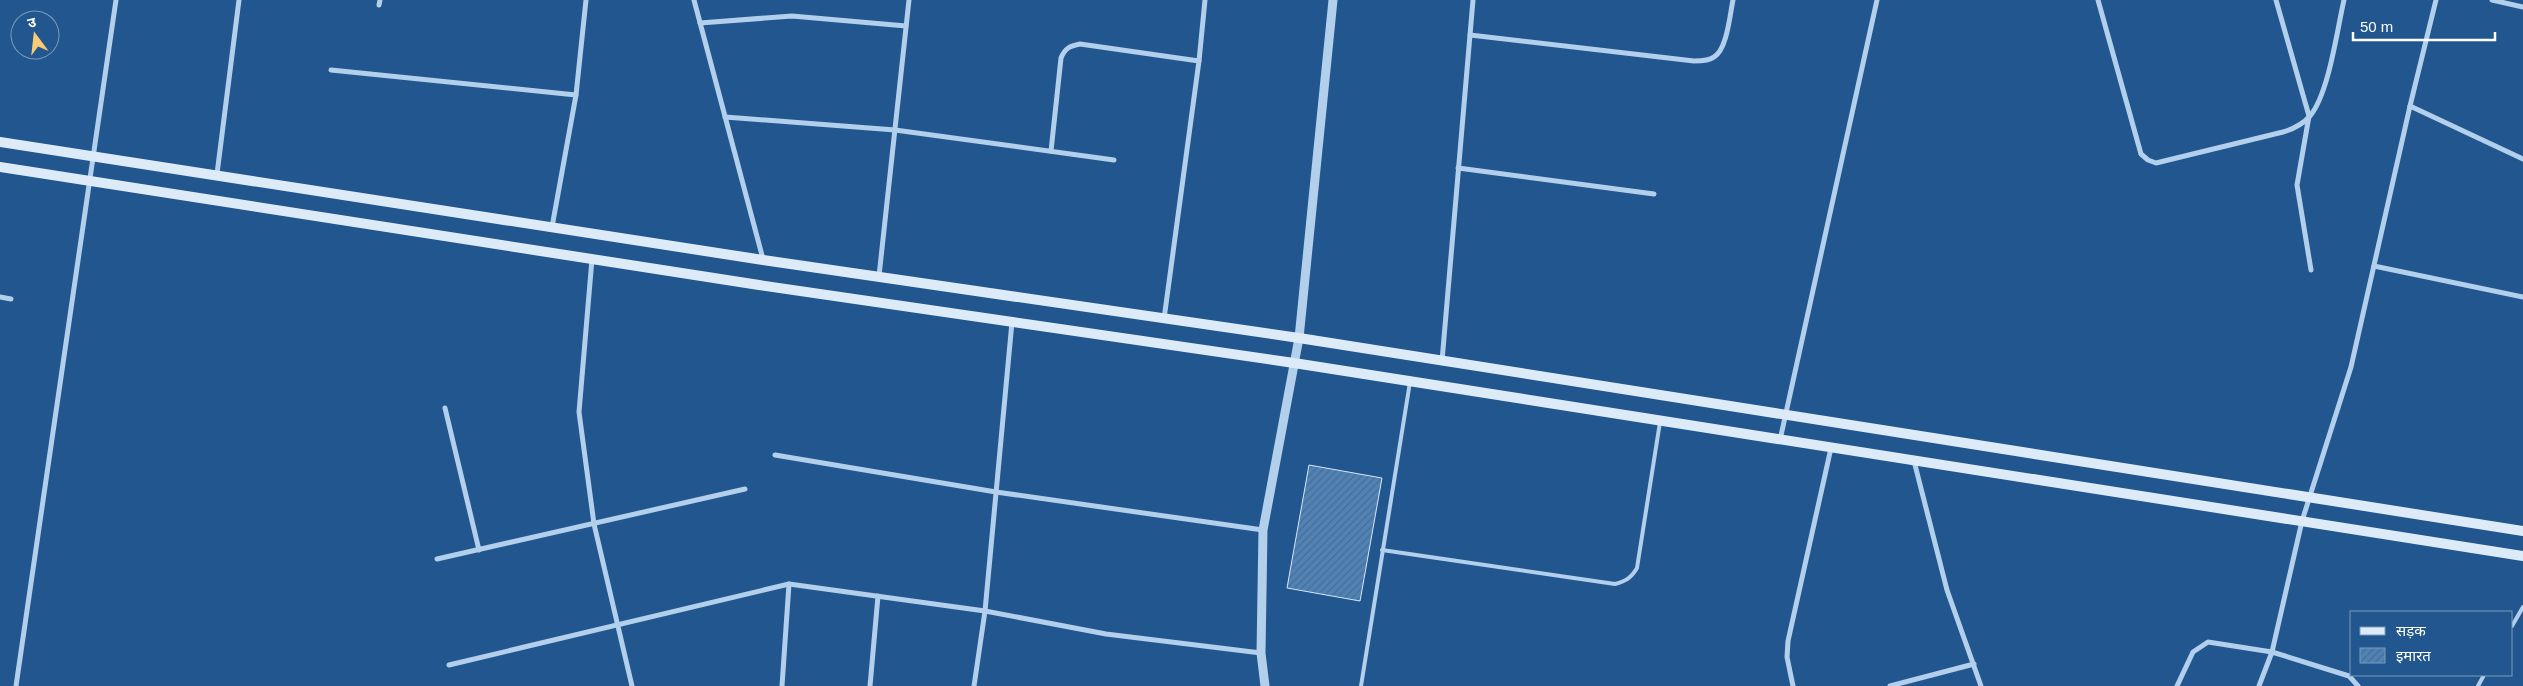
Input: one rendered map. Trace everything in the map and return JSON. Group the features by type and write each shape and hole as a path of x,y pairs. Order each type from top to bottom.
{"main road":[{"path":"0,142 218,174 763,260 1298,338 2523,531"},
{"path":"0,167 592,259 1294,363 1780,441 2523,556"}],"street":[{"path":"16,686 116,0"},
{"path":"218,174 239,0"},
{"path":"552,227 576,95 586,0"},
{"path":"694,0 763,260"},
{"path":"879,276 909,0"},
{"path":"1164,319 1199,61 1205,0"},
{"path":"1265,686 1261,653 1263,530 1298,338 1333,0"},
{"path":"1442,362 1473,0"},
{"path":"1470,35 1694,61 1705,60 1714,57 1724,43 1733,0"},
{"path":"1780,441 1877,0"},
{"path":"2098,0 2141,154 2148,160 2156,163 2166,161 2283,132 2299,125 2309,116"},
{"path":"2276,0 2309,116"},
{"path":"2311,270 2297,185 2309,116 2322,91 2344,0"},
{"path":"2258,686 2272,652 2302,521 2351,366 2436,0"},
{"path":"2492,0 2523,7"},
{"path":"700,23 792,16 906,26"},
{"path":"1051,151 1061,58 1063,52 1071,45 1080,44 1199,61"},
{"path":"331,70 576,95"},
{"path":"2410,106 2523,159"},
{"path":"725,117 895,130 1114,160"},
{"path":"1458,168 1654,194"},
{"path":"592,259 579,412 594,524 620,624 632,686"},
{"path":"2374,266 2523,297"},
{"path":"0,297 12,299"},
{"path":"974,686 985,611 1012,322"},
{"path":"446,408 479,550"},
{"path":"1793,686 1787,657 1788,641 1831,448"},
{"path":"775,455 996,492 1263,530"},
{"path":"1914,461 1947,590 1981,686"},
{"path":"437,559 745,489"},
{"path":"449,665 789,584 985,611 1106,634 1261,653"},
{"path":"782,686 789,584"},
{"path":"870,686 878,596"},
{"path":"2177,686 2193,652 2202,644 2208,642 2272,652 2350,676 2358,686"},
{"path":"1890,686 1974,664"}],"lane":[{"path":"1362,686 1410,382"},
{"path":"1382,550 1615,584 1624,582 1631,578 1637,568 1660,422"},
{"path":"2513,624 2523,607"}],"building":[{"path":"1309,465 1382,478 1360,601 1287,588"}]}
